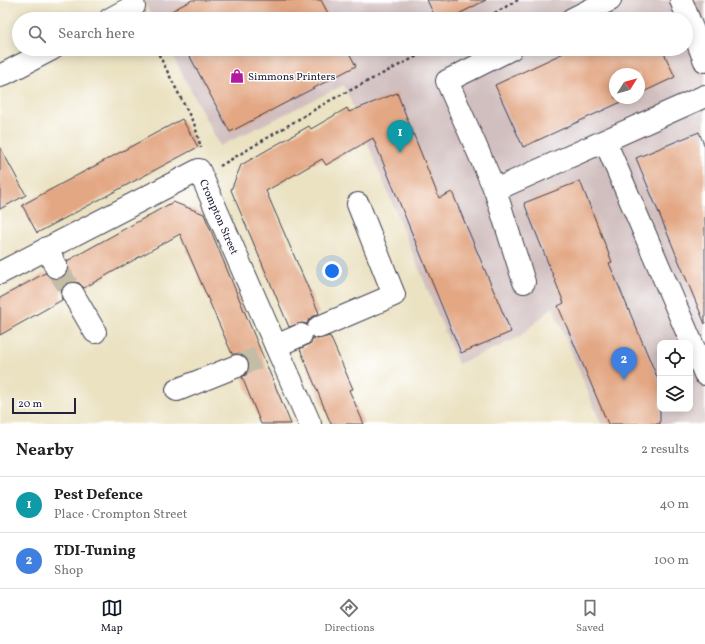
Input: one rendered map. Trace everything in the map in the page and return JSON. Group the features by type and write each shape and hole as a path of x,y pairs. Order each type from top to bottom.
{"street":[{"path":"586,12 610,0"},
{"path":"681,0 686,12"},
{"path":"123,12 134,6"},
{"path":"693,30 705,61"},
{"path":"0,76 39,56"},
{"path":"497,56 447,81 495,190 524,282"},
{"path":"495,190 705,96"},
{"path":"604,141 705,374"},
{"name":"Crompton Street","path":"0,273 52,258 200,173 272,350 310,424"},
{"path":"272,350 310,331 394,295 358,204"},
{"path":"72,294 95,332"},
{"path":"178,390 237,366"}],"path":[{"path":"497,12 518,0"},
{"path":"160,56 195,126 201,147 200,173"},
{"path":"200,173 329,101 417,56"}],"shaded area":[{"path":"143,0 705,0 705,424 601,424 553,307 518,338 458,364 344,85 220,146 173,56 693,56 693,12 149,12"}],"building":[{"path":"192,0 321,0 327,12 170,12"},
{"path":"427,0 486,0 463,12 433,12"},
{"name":"Simmons Printers","path":"190,56 351,56 356,66 230,132"},
{"path":"557,56 665,56 675,77 645,91 645,68 609,68 609,104 617,104 523,147 495,85"},
{"path":"397,93 439,198 452,192 511,332 461,353 373,138 326,165 322,159 266,191 319,313 309,319 307,324 302,323 289,327 231,190 241,165 309,126 311,129 347,108 349,112"},
{"path":"182,119 198,147 37,233 22,205"},
{"path":"699,132 705,147 705,324 636,158"},
{"path":"0,147 26,195 0,209"},
{"path":"580,181 612,262 609,263 657,377 657,412 660,412 660,424 608,424 558,306 564,303 524,203"},
{"path":"173,202 204,214 291,424 261,424 242,377 247,374 249,368 248,361 245,356 232,354 180,234 84,288 79,283 67,283 62,288 62,300 0,335 0,298 45,273 55,279 62,278 66,274 68,268 67,261"},
{"path":"330,336 353,389 349,390 364,424 331,424 300,349 311,343 313,338 318,339"}],"tunnel":[{"path":"56,267 73,294"},
{"path":"237,366 263,356"}],"place":[{"name":"Simmons Printers","path":"237,76"},
{"name":"Pest Defence","path":"400,153"},
{"name":"TDI-Tuning","path":"624,380"}]}
